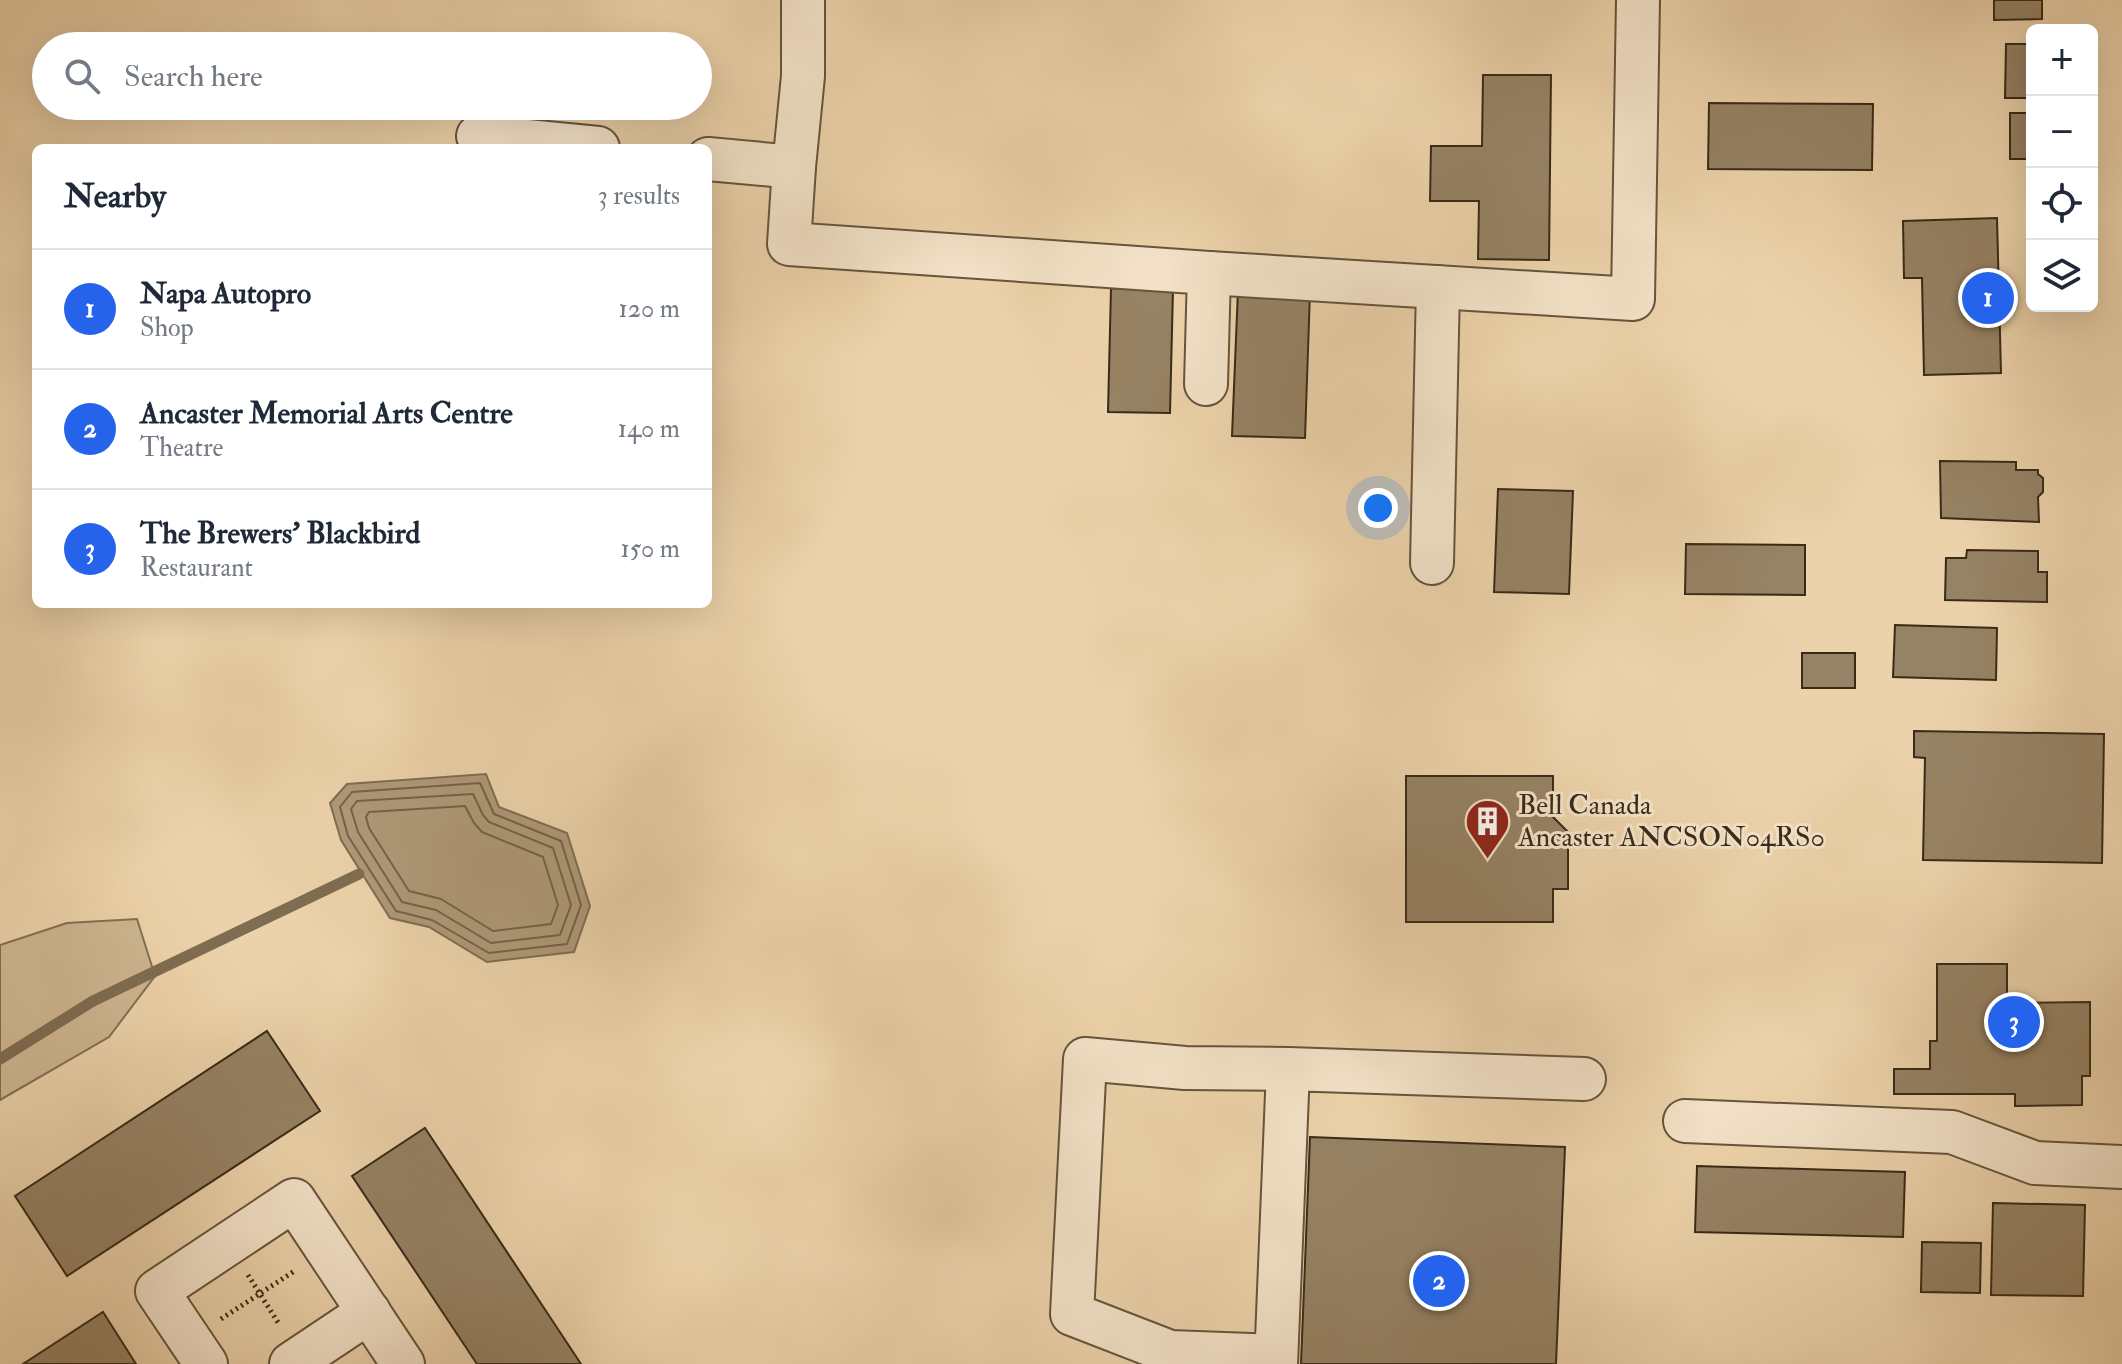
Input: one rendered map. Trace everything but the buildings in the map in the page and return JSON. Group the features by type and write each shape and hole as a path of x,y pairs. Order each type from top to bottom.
{"lane":[{"path":"803,0 803,76 789,244 1633,299 1638,0"},
{"path":"478,136 558,144"},
{"path":"712,159 794,167"},
{"path":"1206,384 1209,273"},
{"path":"1432,563 1438,287"},
{"path":"1288,1069 1276,1360 1170,1352 1072,1314 1085,1059 1185,1068 1288,1069 1584,1079"},
{"path":"1685,1121 1952,1132 2035,1163 2122,1167"},
{"path":"198,1352 157,1291 294,1200 403,1364"},
{"path":"296,1361 369,1312"}],"path":[{"path":"228,1244 260,1294 296,1361"},
{"path":"198,1352 260,1294 327,1249"}],"shaded area":[{"path":"137,919 155,976 109,1037 0,1100 0,945 67,923"}],"water":[{"path":"486,774 499,807 567,833 590,906 574,952 487,962 429,927 390,918 341,840 330,803 347,784"}],"waterway":[{"path":"0,1059 93,1001 359,874"}],"place":[{"name":"Napa Autopro","path":"1988,298"},
{"name":"Bell Canada Ancaster ANCSON04RS0","path":"1487,860"},
{"name":"The Brewers' Blackbird","path":"2014,1022"},
{"name":"Ancaster Memorial Arts Centre","path":"1439,1281"}]}
